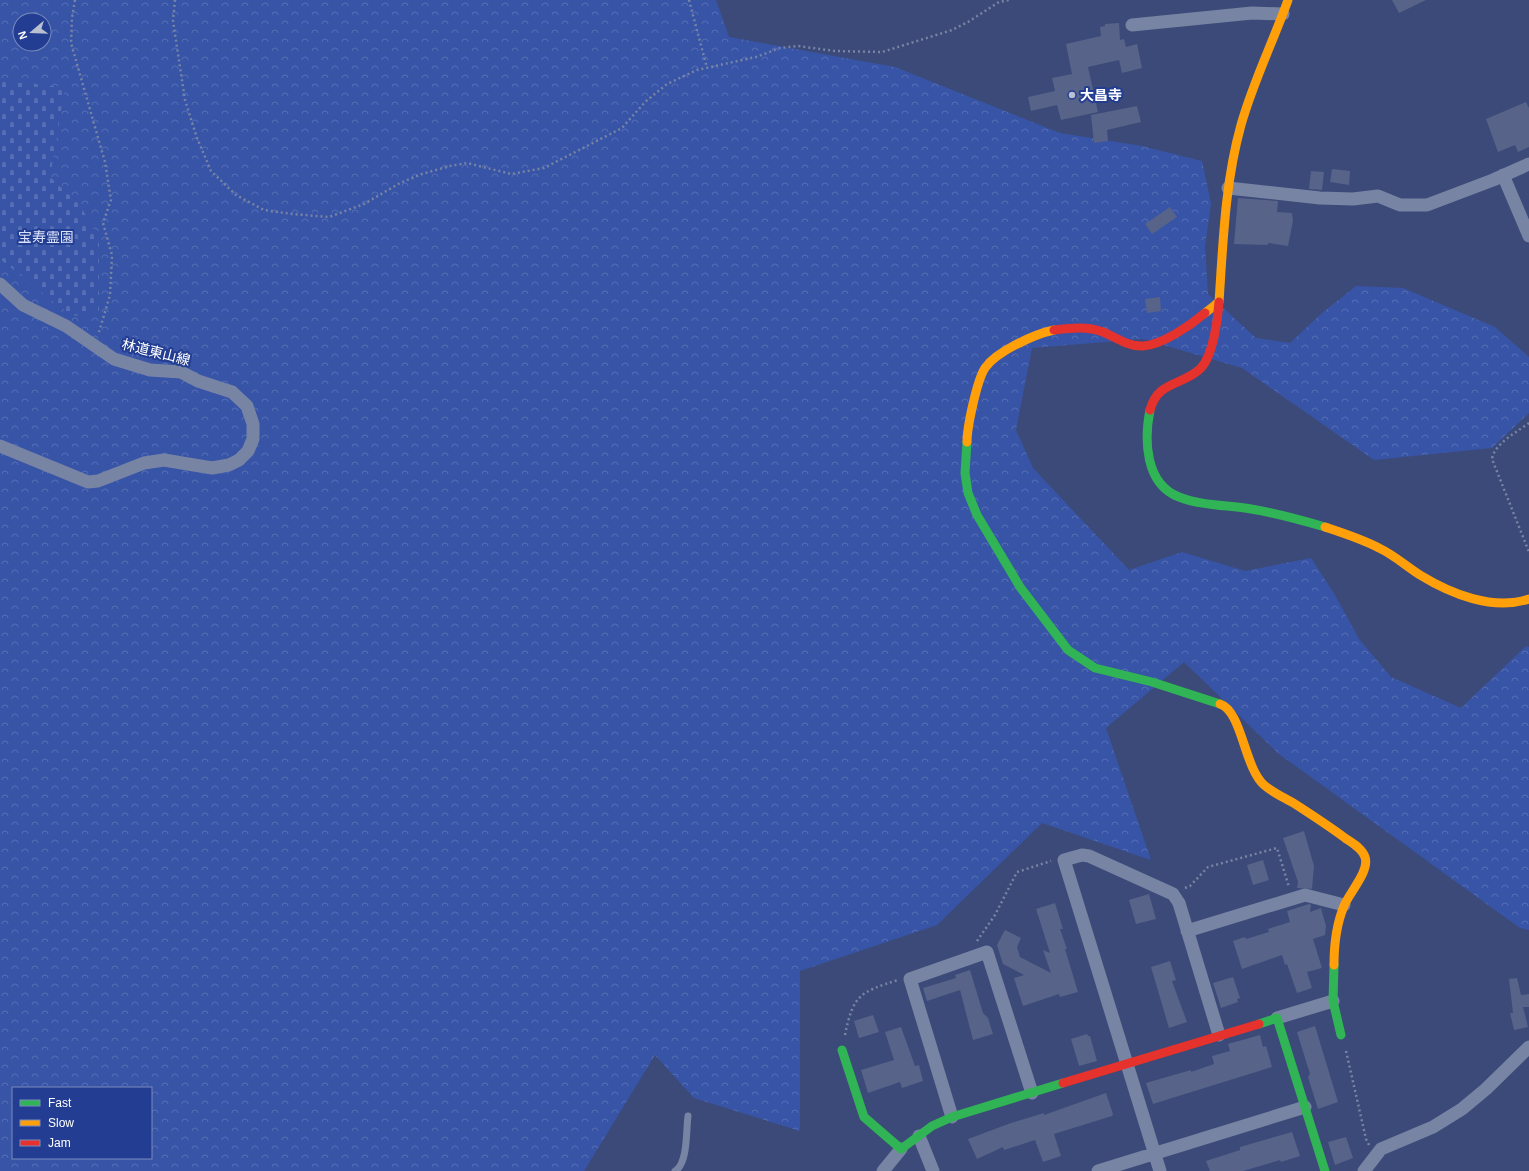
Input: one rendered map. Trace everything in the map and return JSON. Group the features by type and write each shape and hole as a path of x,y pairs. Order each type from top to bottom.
{"street":[{"path":"1288,0 1249,96 1240,126 1228,188 1220,302 1217,322 1204,366 1191,375 1167,386 1154,399 1146,448 1152,468 1163,485 1180,498 1252,509 1306,520 1370,543 1396,557 1424,578 1471,598 1511,604 1529,599"},
{"path":"1132,25 1252,12 1283,14"},
{"path":"1228,188 1320,198 1353,199 1378,196 1392,202 1412,206 1427,205 1529,164"},
{"path":"1503,175 1529,236"},
{"name":"林道東山線","path":"0,284 23,305 66,326 89,344 114,359 150,370 181,372 198,381 232,392 247,406 253,424 253,439 248,451 239,460 229,466 212,468 164,460 144,463 98,481 88,482 0,446"},
{"path":"1220,302 1193,323 1162,340 1143,346 1120,341 1102,332 1075,327 1044,332 1020,343 997,357 985,368 979,382 967,436 965,473 968,493 977,514 1020,587 1068,650 1095,668 1152,682 1223,705 1234,718 1240,731 1248,760 1257,778 1265,786 1322,820 1359,848 1365,857 1366,867 1344,905 1338,923 1334,946 1333,1001 1341,1035"},
{"path":"1160,1171 1064,860 1082,855 1090,856 1173,894 1187,931 1219,1035"},
{"path":"1187,931 1308,894 1344,905"},
{"path":"952,1117 910,979 987,952 1032,1093"},
{"path":"883,1171 901,1149 932,1126 952,1117 1333,1001"},
{"path":"1276,1018 1324,1171"},
{"path":"1364,1171 1381,1149 1433,1127 1462,1109 1486,1089 1529,1047"},
{"path":"842,1050 864,1117 901,1149"},
{"path":"1098,1171 1305,1107"},
{"path":"919,1136 933,1171"}],"lane":[{"path":"675,1171 679,1169 683,1160 688,1116"}],"path":[{"path":"75,0 72,18 71,43 105,162 111,200 103,223 112,256 110,295 98,334 89,344"},
{"path":"176,0 173,21 184,100 197,138 211,171 236,196 264,210 329,217 364,204 400,183 422,174 450,166 467,163 511,174 544,168 622,128 645,102 667,84 697,70 756,57 780,48 798,46 835,50 882,52 952,30 968,22 999,2 1009,0"},
{"path":"690,0 707,68"},
{"path":"1529,423 1501,444 1493,452 1492,459 1529,552"},
{"path":"1173,894 1177,890 1190,886 1208,867 1277,848 1293,898"},
{"path":"971,958 977,941 995,915 1017,872 1058,858 1064,860"},
{"path":"842,1050 850,1014 860,997 872,988 904,978 910,979"},
{"path":"1341,1035 1352,1072 1366,1139 1375,1156"}],"green space":[{"path":"0,0 716,0 729,37 895,67 1060,133 1142,146 1202,161 1211,203 1205,247 1208,294 1256,338 1290,343 1322,313 1356,286 1403,288 1495,327 1529,357 1529,413 1492,448 1374,460 1242,368 1143,339 1032,348 1016,430 1033,468 1129,570 1182,552 1245,571 1311,558 1335,595 1359,639 1391,677 1461,708 1526,646 1529,647 1529,930 1520,928 1279,754 1184,662 1106,728 1151,860 1042,823 937,925 800,971 800,1131 694,1098 655,1055 584,1171 0,1171"},
{"name":"宝寿霊園","path":"0,81 65,87 50,177 80,205 99,239 99,313 72,316 0,259"}],"building":[{"path":"1392,0 1426,0 1399,13"},
{"path":"1119,23 1120,40 1124,39 1126,47 1137,44 1142,68 1122,73 1119,60 1088,67 1098,112 1061,120 1057,105 1031,111 1028,97 1055,91 1052,78 1072,74 1066,44 1101,36 1100,27 1105,26 1105,24"},
{"path":"1526,102 1529,108 1529,147 1518,152 1515,145 1498,152 1486,119"},
{"path":"1137,106 1141,122 1107,130 1108,141 1094,143 1091,115"},
{"path":"1332,169 1350,171 1349,185 1330,182"},
{"path":"1311,171 1324,172 1322,190 1309,189"},
{"path":"1238,198 1278,201 1277,212 1292,213 1293,221 1288,246 1268,243 1268,245 1234,244"},
{"path":"1170,207 1177,217 1152,234 1145,224"},
{"path":"1160,297 1161,311 1147,313 1145,299"},
{"path":"1304,831 1314,866 1312,889 1297,888 1298,882 1283,838"},
{"path":"1263,860 1269,880 1253,885 1247,865"},
{"path":"1149,894 1156,919 1136,924 1129,900"},
{"path":"1055,903 1063,929 1060,929 1067,949 1065,949 1078,992 1060,997 1059,994 1023,1006 1014,978 1024,975 1003,964 997,945 1005,930 1021,938 1017,947 1020,957 1051,973 1043,950 1050,953 1036,909"},
{"path":"1309,904 1311,905 1310,912 1321,908 1326,926 1325,935 1313,939 1322,968 1307,972 1312,988 1297,993 1287,964 1285,965 1282,955 1242,969 1233,941 1245,937 1246,939 1269,932 1268,929 1290,922 1287,911"},
{"path":"1170,961 1176,980 1172,981 1187,1022 1169,1028 1151,967"},
{"path":"970,970 983,1013 988,1018 993,1034 973,1040 960,990 927,1001 923,988 956,978 955,975"},
{"path":"1233,977 1240,998 1237,999 1238,1002 1221,1008 1213,983"},
{"path":"1517,978 1521,995 1529,994 1529,1007 1523,1007 1528,1027 1514,1030 1510,1013 1513,1013 1509,979"},
{"path":"873,1015 879,1032 859,1038 854,1021"},
{"path":"1315,1026 1338,1102 1318,1109 1308,1077 1310,1074 1297,1032"},
{"path":"901,1027 915,1066 919,1065 923,1081 902,1088 900,1082 868,1093 861,1070 894,1060 885,1032"},
{"path":"1087,1034 1090,1036 1097,1061 1079,1066 1071,1039"},
{"path":"1260,1035 1263,1047 1266,1046 1272,1067 1153,1104 1146,1083 1191,1070 1191,1072 1214,1064 1212,1056 1230,1051 1228,1044"},
{"path":"1106,1093 1113,1114 1112,1116 1054,1134 1061,1156 1043,1162 1035,1140 1004,1150 1003,1147 977,1159 968,1139 1011,1123 1044,1113 1044,1115"},
{"path":"1292,1132 1300,1156 1281,1162 1280,1160 1243,1171 1210,1171 1206,1161 1240,1150 1240,1147"},
{"path":"1346,1137 1353,1158 1335,1165 1328,1142"}],"traffic: fast":[{"path":"1150,410 1147,434 1150,460 1153,472 1159,482 1168,491 1188,500 1260,511 1325,527"},
{"path":"967,442 965,473 968,493 977,515 1020,587 1068,650 1095,668 1152,682 1220,704"},
{"path":"1334,965 1333,1001 1341,1035"},
{"path":"1259,1024 1277,1018 1325,1171"},
{"path":"842,1050 864,1117 901,1149 932,1126 952,1117 1063,1083"}],"traffic: slow":[{"path":"1205,313 1219,302 1228,190 1231,168 1241,125 1251,93 1288,0"},
{"path":"967,442 973,404 985,368 998,355 1017,344 1037,335 1054,330"},
{"path":"1325,527 1379,548 1432,582 1473,599 1501,603 1529,599"},
{"path":"1220,704 1227,709 1233,717 1257,777 1264,785 1327,825 1354,844 1364,854 1366,863 1365,869 1347,901 1339,920 1335,943 1334,965"}],"traffic: jam":[{"path":"1150,410 1159,393 1172,384 1194,374 1205,362 1212,346 1219,302"},
{"path":"1054,330 1073,328 1097,330 1127,343 1143,346 1151,345 1167,338 1192,323 1205,313"},
{"path":"1063,1083 1259,1024"}],"place":[{"name":"大昌寺","path":"1072,95"}]}
